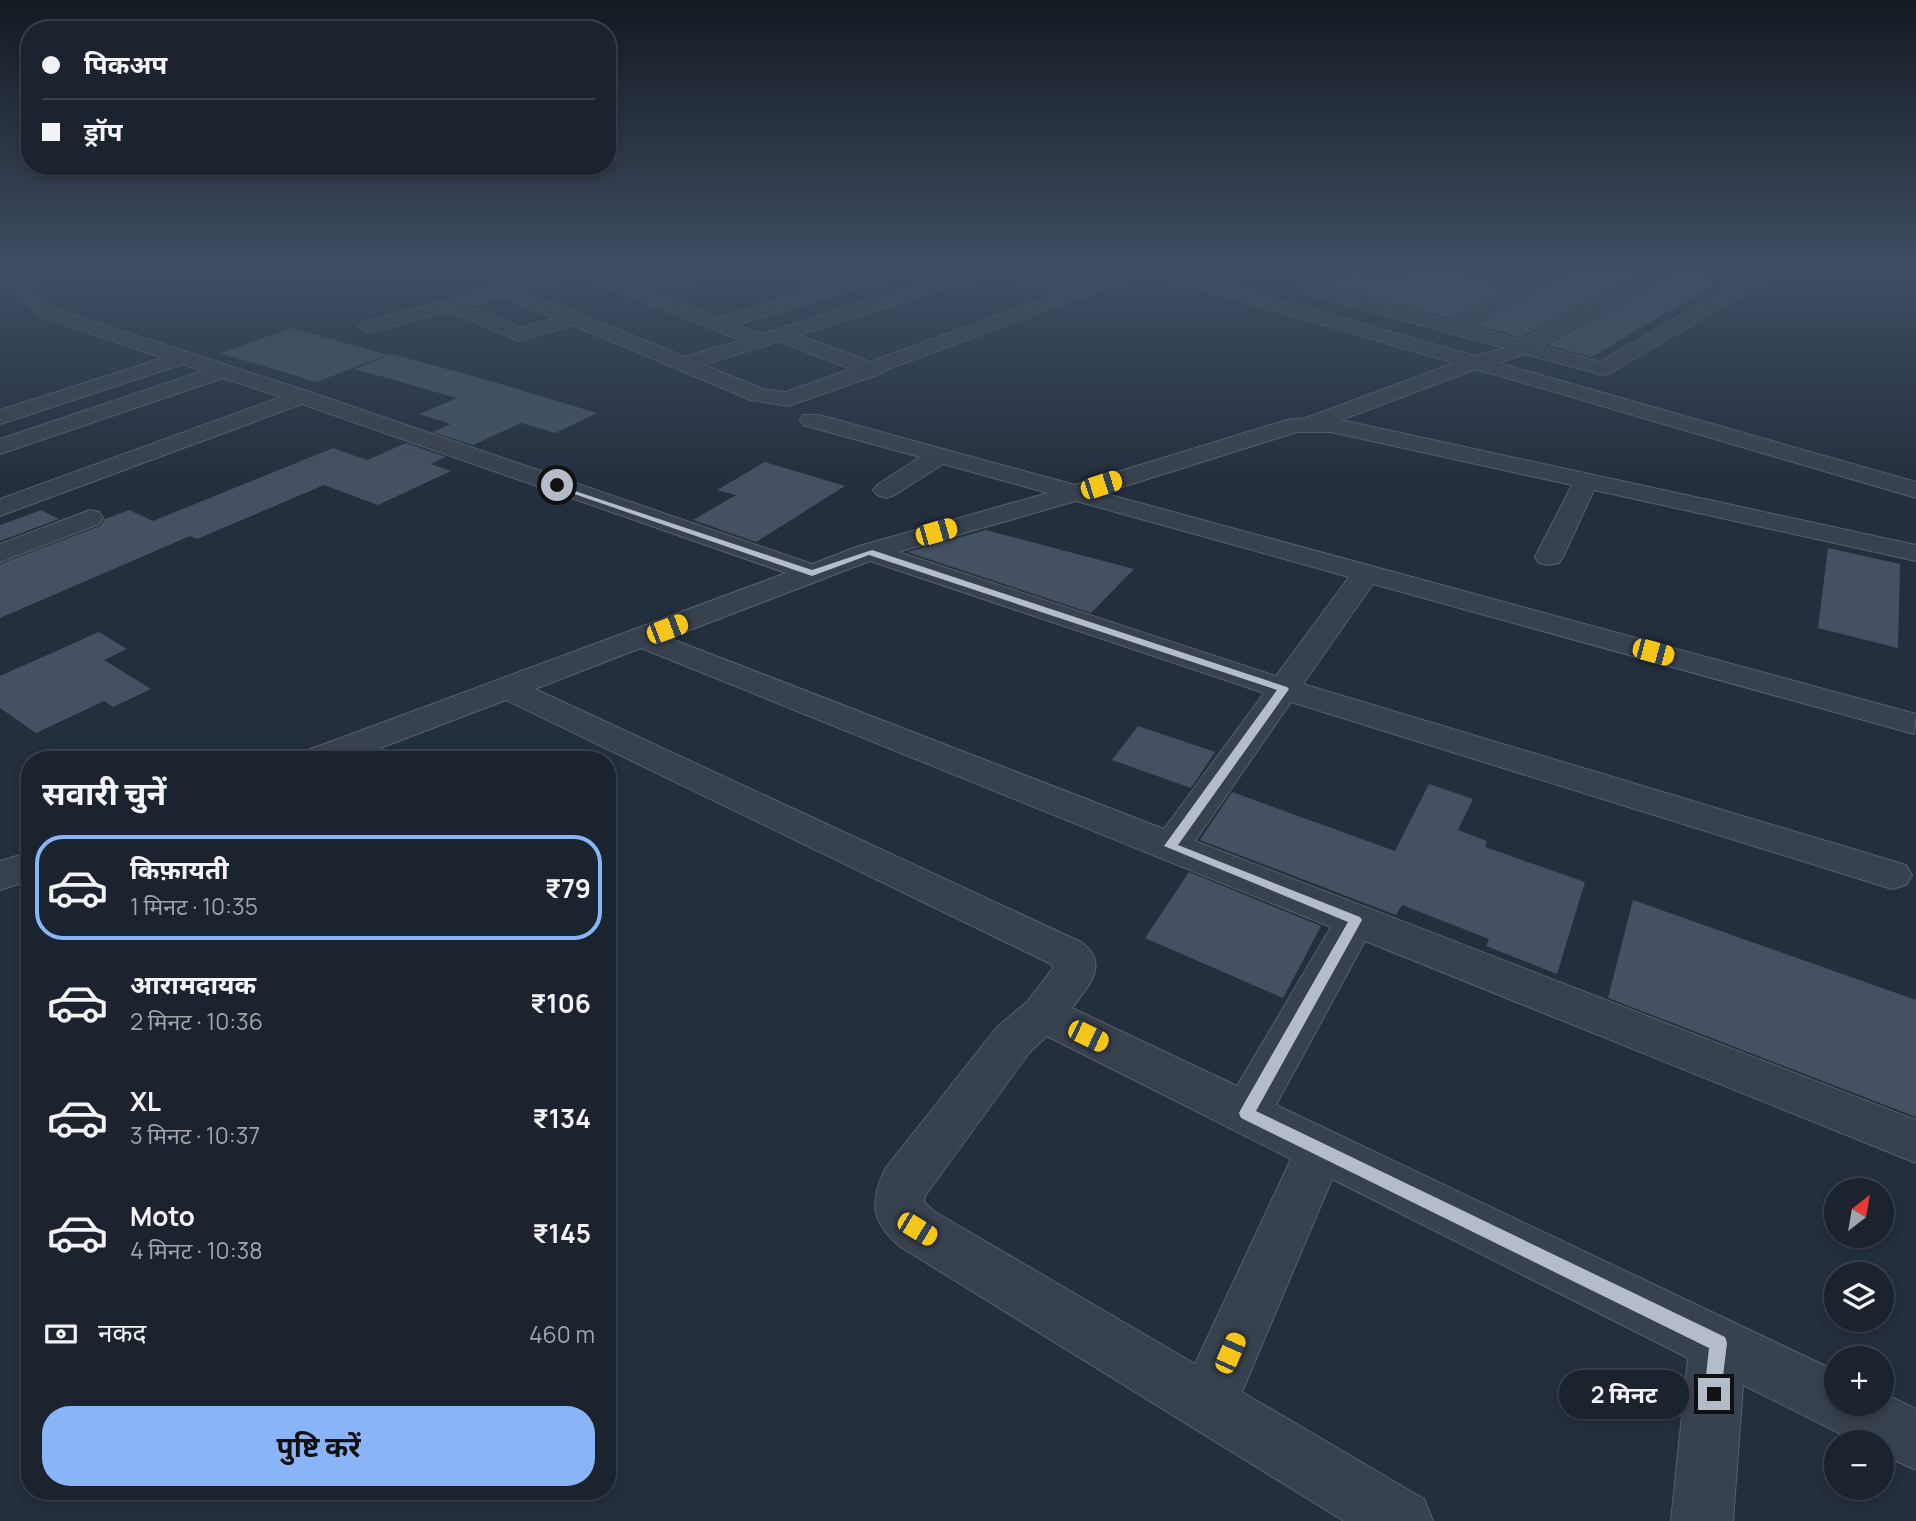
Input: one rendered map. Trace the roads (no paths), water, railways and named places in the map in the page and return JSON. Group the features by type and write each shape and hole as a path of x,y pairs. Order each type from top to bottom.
{"street":[{"path":"128,340 812,573"},
{"path":"627,340 760,395 788,399 953,340"},
{"path":"685,364 760,340"},
{"path":"778,340 873,370"},
{"path":"1413,340 1916,476"},
{"path":"1419,340 1916,490"},
{"path":"1499,340 1603,369 1652,340"},
{"path":"1311,424 1483,359 1512,353 1537,340"},
{"path":"0,417 182,358"},
{"path":"0,447 220,372"},
{"path":"0,508 302,397"},
{"path":"811,419 1914,724"},
{"path":"339,751 869,552 1076,493 1278,429 1311,424 1331,425 1916,553"},
{"path":"886,490 940,455"},
{"path":"1549,557 1586,481"},
{"path":"0,554 90,518"},
{"path":"869,552 1284,689 1892,875"},
{"path":"1171,846 1366,573"},
{"path":"643,638 1916,1142"},
{"path":"508,688 1066,953 1073,959 1075,971 1043,1014 1013,1040 902,1185 896,1200 901,1216 917,1229 1402,1521"},
{"path":"0,876 21,868"},
{"path":"1247,1113 1356,920"},
{"path":"1043,1014 1824,1395"},
{"path":"1207,1404 1320,1149"},
{"path":"1702,1521 1718,1343"},
{"path":"1867,1416 1916,1440"}]}
